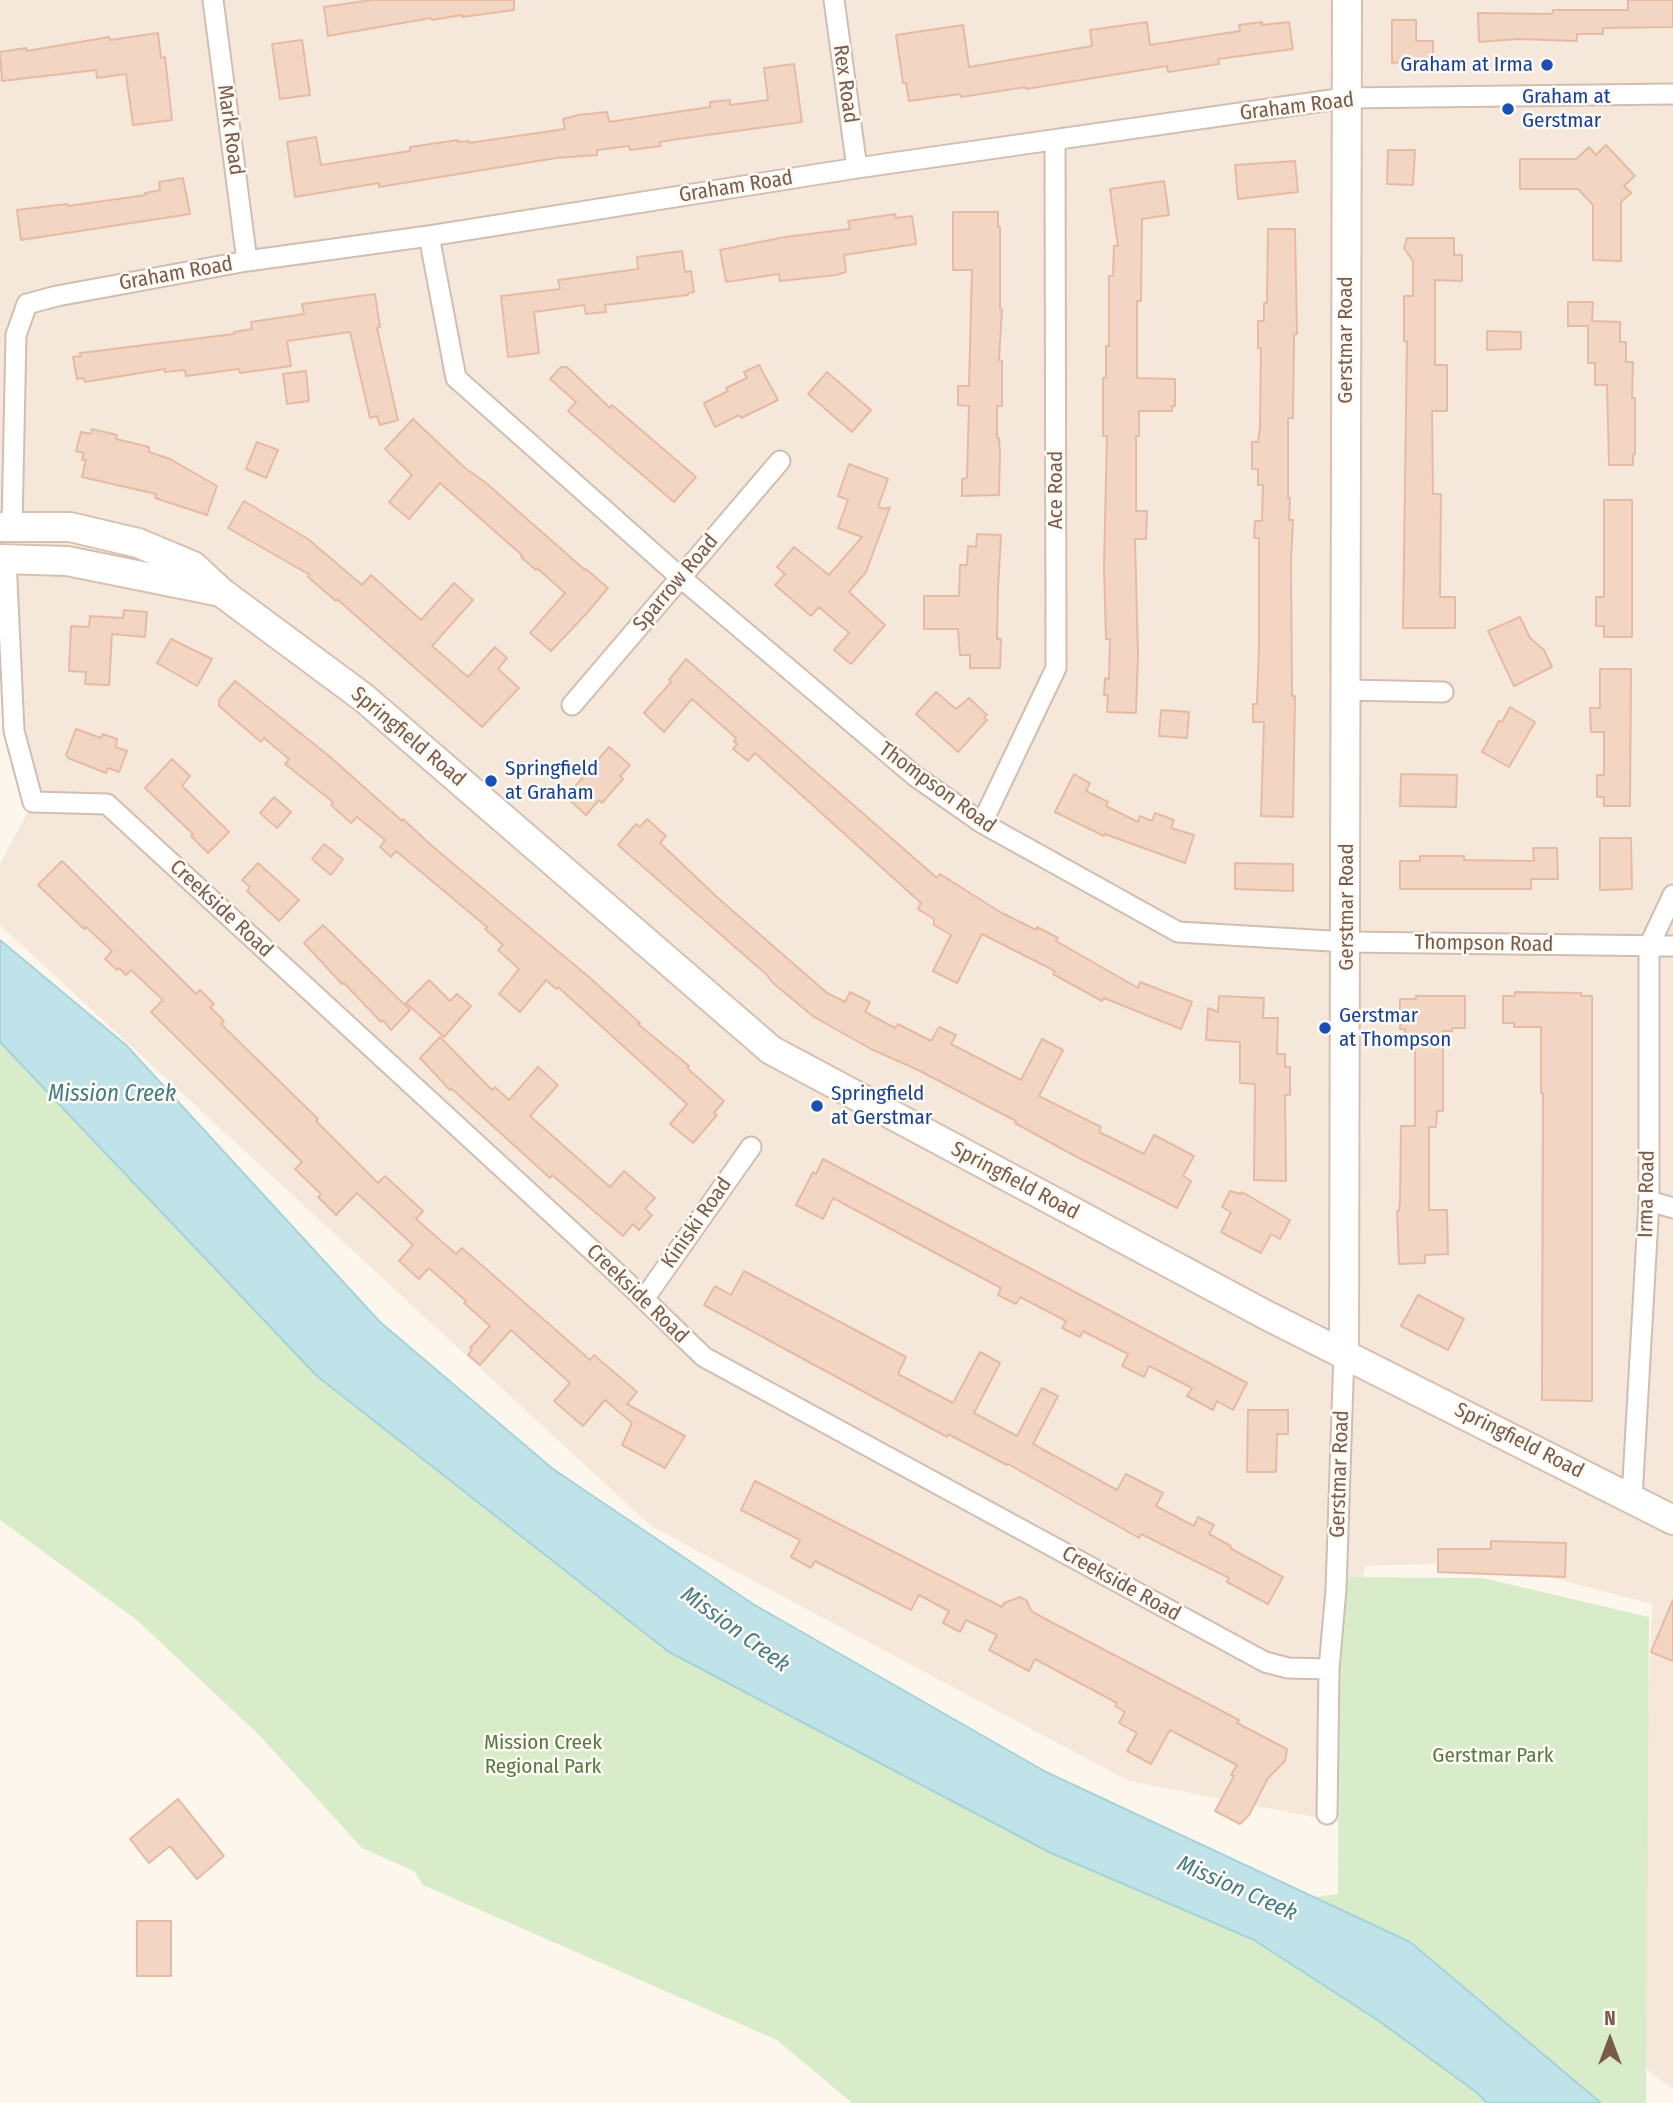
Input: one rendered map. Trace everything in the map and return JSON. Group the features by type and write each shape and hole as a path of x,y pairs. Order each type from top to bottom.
{"main road":[{"name":"Gerstmar Road","path":"1345,1353 1347,0"},
{"name":"Springfield Road","path":"6,527 70,527 138,543 193,566 221,592 364,698 771,1050 1266,1315 1673,1520"},
{"name":"Springfield Road","path":"3,559 66,561 221,592"}],"street":[{"name":"Mark Road","path":"213,0 247,261"},
{"name":"Rex Road","path":"834,0 857,167"},
{"name":"Graham Road","path":"6,527 16,335 27,304 57,296 247,261 429,236 857,167 1345,98 1673,94"},
{"name":"Ace Road","path":"982,823 1056,667 1055,140"},
{"name":"Thompson Road","path":"429,236 456,378 680,577 915,776 982,823 1178,932 1347,942 1673,946"},
{"name":"Sparrow Road","path":"572,705 780,461"},
{"name":"Creekside Road","path":"3,559 15,731 33,802 107,804 704,1357 1265,1662 1288,1668 1329,1669"},
{"path":"1347,690 1443,692"},
{"name":"Irma Road","path":"1632,1498 1649,1201 1649,946 1673,895"},
{"name":"Kiniski Road","path":"644,1299 751,1147"},
{"path":"1649,1201 1673,1208"},
{"name":"Gerstmar Road","path":"1327,1814 1329,1669 1336,1589 1345,1353"}],"shaded area":[{"path":"0,0 1673,0 1673,2090 1636,2060 1652,1604 1493,1562 1365,1566 1334,1821 1129,1781 651,1526 0,925 0,864 33,802 14,731 12,528 0,527"}],"green space":[{"name":"Mission Creek Regional Park","path":"0,1015 297,1336 1220,1909 1338,1894 1339,1577 1483,1578 1649,1617 1646,2103 852,2103 777,2040 423,1885 414,1871 362,1848 261,1737 138,1621 0,1520"}],"water":[{"name":"Mission Creek","path":"0,940 126,1045 380,1322 553,1469 753,1604 1046,1772 1410,1942 1601,2103 1487,2103 1476,2092 1379,2021 1254,1940 1049,1852 669,1652 317,1376 0,1042"}],"building":[{"path":"371,0 514,0 514,10 431,18 328,36 324,7"},
{"path":"1628,0 1673,0 1673,27 1603,28 1603,34 1577,34 1577,41 1518,39 1479,42 1478,13 1552,14 1553,10 1628,10"},
{"path":"1392,20 1416,20 1416,41 1433,41 1433,59 1392,63"},
{"path":"1147,22 1150,45 1240,31 1239,25 1289,22 1293,49 1218,59 1219,64 1168,72 1167,66 961,97 960,94 909,101 906,83 903,83 896,35 963,25 969,67 1092,46 1090,30"},
{"path":"158,33 161,58 165,57 172,120 133,125 126,74 97,78 96,70 2,81 0,52 26,48 27,51 109,37 110,40"},
{"path":"302,40 310,95 280,99 272,44"},
{"path":"794,64 802,122 660,142 661,146 597,150 597,155 556,158 379,187 379,183 295,197 287,142 316,137 321,165 410,151 410,147 458,140 469,143 565,129 563,119 578,115 607,112 609,122 710,107 710,102 730,100 730,105 768,100 764,68"},
{"path":"1606,145 1635,176 1624,186 1631,193 1621,202 1621,261 1593,260 1593,205 1578,189 1520,189 1520,159 1576,159 1589,147 1596,155"},
{"path":"1388,150 1415,150 1413,185 1387,184"},
{"path":"1295,161 1298,192 1238,199 1235,165"},
{"path":"183,178 190,214 21,240 17,210 146,195 145,193 160,190 159,182"},
{"path":"1164,181 1169,215 1142,219 1141,301 1137,301 1137,378 1175,379 1175,406 1172,406 1172,411 1139,411 1139,436 1136,436 1136,511 1147,511 1146,539 1135,539 1138,655 1136,713 1107,712 1108,695 1104,695 1105,678 1109,679 1110,639 1106,639 1104,566 1107,436 1103,436 1103,378 1106,378 1106,346 1109,346 1109,276 1113,276 1114,246 1118,246 1110,189"},
{"path":"953,212 998,212 1002,310 999,360 1002,361 1002,406 997,406 999,495 962,496 962,479 967,478 969,406 958,405 958,386 969,386 972,270 953,270"},
{"path":"895,214 896,218 912,216 916,244 844,255 846,272 836,275 780,281 779,274 726,282 720,250 785,237 850,229 848,221"},
{"path":"1268,229 1295,229 1297,334 1294,334 1293,418 1288,418 1289,520 1293,520 1293,817 1261,816 1264,722 1253,722 1253,704 1257,704 1259,647 1259,538 1254,538 1255,521 1262,521 1263,485 1258,485 1258,469 1252,469 1252,442 1258,442 1260,427 1261,348 1258,348 1258,321 1264,321 1264,303 1267,303"},
{"path":"1407,238 1454,238 1454,255 1462,255 1462,281 1435,280 1435,365 1447,365 1447,411 1432,411 1433,494 1441,494 1440,597 1455,597 1455,628 1403,628 1407,341 1404,341 1404,296 1413,296 1413,261 1404,248"},
{"path":"682,251 685,272 691,271 694,292 688,295 605,305 606,312 586,314 584,305 534,312 539,353 508,357 501,296 560,289 558,280 638,269 637,257"},
{"path":"375,294 380,327 377,328 398,420 380,425 377,416 370,418 350,332 287,341 291,366 240,373 239,369 186,376 185,370 165,372 165,369 85,382 84,378 77,379 73,357 81,356 80,353 234,334 252,329 251,322 304,314 302,304"},
{"path":"1568,302 1593,302 1592,321 1620,322 1620,342 1626,342 1626,362 1633,362 1633,465 1609,465 1607,385 1595,385 1595,363 1588,363 1588,326 1568,326"},
{"path":"1487,331 1521,332 1521,349 1487,350"},
{"path":"759,365 778,400 715,427 704,403 747,378 744,372"},
{"path":"561,367 567,367 610,408 612,405 696,477 674,502 568,411 576,402 550,379"},
{"path":"306,371 309,401 287,404 283,374"},
{"path":"827,372 871,410 852,432 808,394"},
{"path":"413,419 465,468 608,588 551,651 530,633 565,593 440,483 409,519 389,502 412,475 385,449"},
{"path":"92,429 117,435 116,439 149,447 149,452 170,459 217,486 207,515 155,498 156,494 82,477 86,460 82,460 84,453 76,451 81,432 91,434"},
{"path":"257,442 278,450 266,478 246,469"},
{"path":"849,464 888,479 878,507 890,507 866,572 849,592 885,625 851,664 834,650 849,633 819,607 811,616 775,585 785,574 777,567 794,547 829,575 862,537 838,528 848,500 838,496"},
{"path":"1604,500 1632,500 1632,637 1604,637 1604,626 1596,626 1596,597 1604,597"},
{"path":"244,501 308,539 362,585 371,575 421,620 454,583 473,600 432,646 468,677 495,647 507,658 498,669 519,688 482,727 337,599 336,601 308,577 310,575 228,528"},
{"path":"977,534 1001,535 997,639 1001,639 1000,668 970,668 970,655 960,655 958,629 924,629 924,596 959,596 960,565 967,565 968,546 976,547"},
{"path":"124,610 147,612 145,637 112,634 109,685 85,684 86,672 69,671 71,626 89,627 90,616 123,618"},
{"path":"1520,617 1530,638 1544,650 1552,667 1514,686 1488,631"},
{"path":"171,639 212,659 197,686 157,663"},
{"path":"686,659 937,878 940,874 1000,912 1058,938 1056,941 1138,988 1140,982 1192,1002 1181,1029 1104,998 1102,1001 1053,974 1055,971 982,934 957,983 933,971 951,935 934,925 934,919 918,909 921,903 755,753 748,761 733,749 737,744 734,741 736,738 692,699 664,732 644,713 671,682 669,680"},
{"path":"1600,669 1631,669 1630,806 1604,806 1604,797 1597,797 1597,775 1604,775 1604,732 1591,732 1590,708 1600,708"},
{"path":"235,681 329,756 402,821 403,819 590,978 640,1023 638,1024 689,1066 687,1068 724,1101 714,1113 717,1115 693,1143 670,1124 687,1104 558,987 556,989 546,980 520,1012 499,994 519,969 498,950 503,945 485,929 487,927 396,851 391,857 380,847 385,840 357,817 351,823 331,805 333,802 285,764 289,759 264,738 261,742 219,706 219,700"},
{"path":"936,692 956,709 969,698 987,715 984,718 987,720 958,752 916,714"},
{"path":"1510,707 1535,722 1509,767 1482,752"},
{"path":"1161,710 1189,712 1187,738 1159,736"},
{"path":"76,729 101,738 103,734 117,739 116,747 127,751 119,772 108,768 106,773 68,758 66,755"},
{"path":"609,747 630,765 620,776 623,779 602,803 599,800 586,815 566,797"},
{"path":"172,759 190,776 182,786 229,832 208,853 191,836 193,834 145,788"},
{"path":"1074,774 1090,783 1086,791 1108,802 1106,806 1138,822 1140,816 1152,821 1155,813 1174,820 1171,828 1194,835 1185,863 1105,834 1104,836 1055,812"},
{"path":"1401,774 1457,775 1456,807 1400,806"},
{"path":"274,797 291,812 277,828 260,813"},
{"path":"647,819 666,836 660,843 718,898 827,993 845,1002 850,992 870,1002 865,1012 895,1028 898,1024 931,1041 939,1027 956,1035 951,1044 1021,1080 1042,1039 1063,1050 1039,1096 1101,1127 1099,1132 1144,1154 1154,1135 1194,1156 1183,1176 1191,1181 1177,1208 814,1017 618,845 636,824 640,827"},
{"path":"1600,838 1631,838 1632,889 1600,890"},
{"path":"324,844 343,859 331,875 312,859"},
{"path":"1533,848 1557,848 1558,879 1531,879 1531,889 1400,889 1400,861 1420,861 1420,856 1464,856 1464,860 1534,861"},
{"path":"62,861 196,994 200,990 214,1004 210,1007 224,1021 221,1024 318,1119 316,1121 378,1183 385,1176 423,1211 416,1219 456,1254 462,1248 590,1360 594,1355 637,1392 627,1404 685,1436 665,1468 622,1445 632,1423 605,1400 583,1426 554,1401 570,1383 511,1330 480,1365 468,1355 472,1350 470,1348 490,1326 429,1268 419,1279 399,1261 413,1245 357,1193 336,1215 318,1197 321,1194 295,1169 302,1162 151,1012 163,1000 131,970 126,975 105,959 112,951 86,927 84,929 38,885"},
{"path":"258,863 299,900 279,921 247,891 250,887 242,880"},
{"path":"1235,863 1293,864 1293,891 1235,889"},
{"path":"323,925 410,1010 391,1030 342,984 304,943"},
{"path":"429,980 450,1001 457,994 471,1006 444,1037 406,1003"},
{"path":"1515,992 1581,993 1581,996 1592,996 1592,1401 1542,1400 1541,1027 1514,1027 1514,1023 1503,1023 1503,996 1515,996"},
{"path":"1219,996 1264,998 1263,1018 1278,1018 1277,1054 1285,1054 1285,1067 1290,1067 1290,1095 1285,1095 1286,1181 1254,1180 1255,1084 1240,1083 1240,1042 1206,1040 1208,1008 1218,1012"},
{"path":"1416,996 1465,996 1465,1028 1443,1031 1443,1111 1437,1111 1436,1127 1429,1127 1429,1210 1447,1210 1448,1254 1425,1255 1425,1263 1399,1264 1397,1211 1400,1202 1401,1126 1415,1126 1415,1036 1405,1036 1405,1029 1400,1029 1400,999 1416,999"},
{"path":"440,1037 492,1090 495,1087 509,1100 538,1067 558,1085 530,1116 610,1187 624,1171 655,1198 645,1209 652,1215 639,1230 633,1224 623,1236 552,1175 550,1178 450,1090 420,1058"},
{"path":"823,1159 1247,1383 1233,1410 1217,1401 1213,1410 1187,1396 1192,1388 1149,1366 1144,1377 1122,1366 1128,1354 1083,1331 1080,1337 1062,1328 1066,1321 1020,1297 1016,1304 998,1295 1001,1288 833,1198 823,1219 796,1205"},
{"path":"1230,1191 1242,1192 1290,1220 1280,1239 1271,1234 1261,1253 1221,1232 1231,1212 1222,1207"},
{"path":"744,1271 906,1357 898,1374 953,1403 980,1352 1000,1363 974,1413 1017,1436 1042,1388 1058,1396 1033,1444 1117,1490 1126,1474 1163,1493 1156,1506 1194,1526 1198,1517 1214,1525 1209,1534 1283,1577 1268,1604 1227,1582 1229,1578 1141,1534 1139,1538 1008,1464 948,1434 947,1437 704,1305 715,1286 731,1295"},
{"path":"1418,1295 1464,1319 1448,1350 1401,1326"},
{"path":"1248,1410 1288,1410 1288,1434 1277,1434 1276,1472 1247,1472"},
{"path":"755,1481 1002,1607 1004,1603 1020,1597 1027,1601 1031,1611 1239,1720 1237,1723 1287,1749 1285,1761 1268,1778 1249,1815 1240,1824 1215,1811 1237,1765 1170,1730 1151,1764 1127,1751 1137,1733 1119,1723 1125,1712 1115,1706 1117,1703 1035,1659 1029,1671 989,1650 997,1635 966,1620 960,1632 943,1623 949,1611 919,1595 911,1610 815,1561 811,1568 791,1557 800,1540 741,1510"},
{"path":"1491,1541 1566,1543 1565,1577 1438,1572 1438,1549 1491,1549"},
{"path":"1673,1600 1673,1661 1651,1652"},
{"path":"178,1799 224,1856 197,1879 170,1846 149,1863 130,1839"},
{"path":"137,1921 171,1921 171,1976 137,1976"}],"place":[{"name":"Graham at Irma","path":"1547,65"},
{"name":"Graham at Gerstmar","path":"1508,109"},
{"name":"Springfield at Graham","path":"491,781"},
{"name":"Gerstmar at Thompson","path":"1325,1028"},
{"name":"Springfield at Gerstmar","path":"817,1106"}],"park label":[{"name":"Gerstmar Park","path":"1493,1756"}]}
